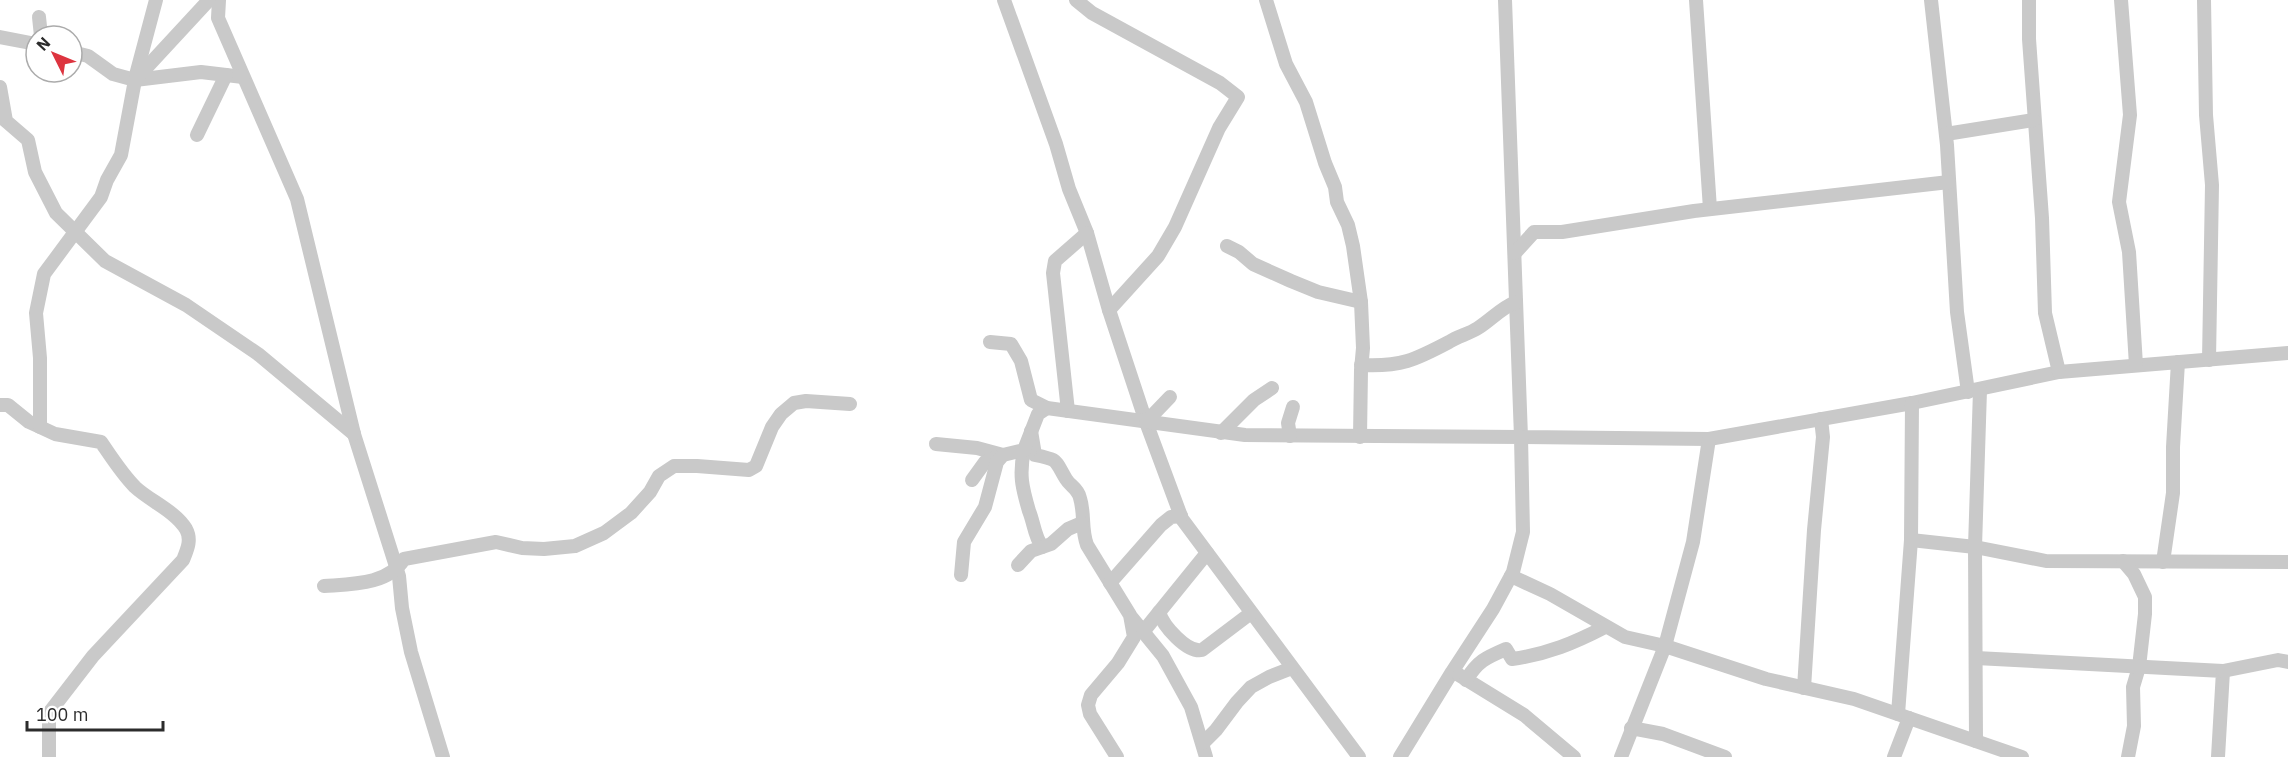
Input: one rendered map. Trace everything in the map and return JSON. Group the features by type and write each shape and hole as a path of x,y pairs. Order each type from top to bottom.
{"street":[{"path":"40,427 40,358 36,313 44,274 102,197 107,180 121,155 135,80 156,0"},
{"path":"1004,0 1056,144 1069,189 1087,233 1146,422 1181,516 1359,757"},
{"path":"1076,0 1092,13 1212,79 1238,98 1220,128 1175,227 1158,256 1110,310"},
{"path":"1266,0 1286,64 1306,102 1324,163 1335,187 1337,202 1348,225 1361,303 1363,348 1360,437"},
{"path":"1389,757 1405,751 1453,670 1493,609 1511,576 1523,532 1515,253 1504,0"},
{"path":"1696,0 1710,209"},
{"path":"1931,0 1946,134 1957,312 1974,391 1976,741"},
{"path":"2029,0 2029,39 2042,218 2045,313 2059,372"},
{"path":"2121,0 2130,115 2120,202 2129,252 2136,366"},
{"path":"2204,0 2206,116 2212,185 2209,360"},
{"path":"135,80 210,1 297,199 354,434 398,560 402,608 411,652 443,757"},
{"path":"39,18 40,24"},
{"path":"0,37 24,42"},
{"path":"84,55 113,74 135,80 201,72 243,77"},
{"path":"197,135 226,75"},
{"path":"0,87 6,121 28,140 35,172 56,213 76,230 105,261 186,305 258,354 354,434"},
{"path":"1946,134 2034,120"},
{"path":"1515,253 1534,232 1562,232 1710,209 1949,182"},
{"path":"1068,411 1053,273 1055,261 1087,233"},
{"path":"1227,246 1239,252 1253,264 1291,281 1318,292 1361,303"},
{"path":"1361,365 1391,366 1417,359 1451,340 1470,333 1504,307 1516,302"},
{"path":"990,342 1011,344 1020,361 1031,400 1047,408 1221,433 1360,437 1709,439 1912,403 2059,372 2209,360 2288,350"},
{"path":"2163,562 2173,493 2178,362"},
{"path":"1221,433 1254,400 1272,388"},
{"path":"1146,422 1170,397"},
{"path":"324,586 353,584 382,578 398,560 496,542 522,548 544,549 575,546 604,533 631,513 650,492 659,476 674,466 749,470 756,466 772,427 781,414 794,403 806,400 850,404"},
{"path":"1894,757 1904,716 1911,540 1912,403"},
{"path":"0,405 8,405 29,422 55,434 101,442 136,488 173,516 186,529 189,546 183,560 93,656 48,714 49,757"},
{"path":"1290,436 1288,423 1293,407"},
{"path":"1042,547 1034,532 1023,494 1020,471 1030,453 1031,431 1038,414 1047,408"},
{"path":"1804,688 1814,530 1823,437 1821,419"},
{"path":"1620,757 1665,646 1693,542 1709,439"},
{"path":"936,444 976,448 1003,455"},
{"path":"972,480 985,462 1003,455 1030,453 1054,459 1062,468 1067,481 1076,488 1080,496 1083,533 1130,615 1163,656 1191,707 1206,757"},
{"path":"961,575 964,542 985,507 997,462 1003,455"},
{"path":"1110,583 1161,525 1171,517 1181,516"},
{"path":"1018,565 1031,551 1051,544 1068,529 1082,523"},
{"path":"1059,539 1065,543 1075,539 1088,552 1094,553"},
{"path":"1911,540 1976,548 2046,561 2288,562"},
{"path":"1143,632 1207,553"},
{"path":"2123,561 2134,574 2145,597 2139,667 2133,687 2134,726 2128,757"},
{"path":"1511,576 1557,597 1624,637 1665,646 1766,679 1854,699 2022,757"},
{"path":"1159,612 1161,620 1186,646 1195,651 1202,650 1251,613"},
{"path":"1117,757 1090,714 1088,705 1091,695 1118,663 1134,637 1130,615"},
{"path":"1466,680 1483,658 1506,649 1512,659 1540,655 1569,645 1605,627"},
{"path":"1976,658 2223,671 2278,660 2288,662"},
{"path":"1203,743 1251,687 1292,668"},
{"path":"1453,670 1524,715 1574,757"},
{"path":"2218,757 2223,671"},
{"path":"1631,728 1663,734 1725,757"}]}
